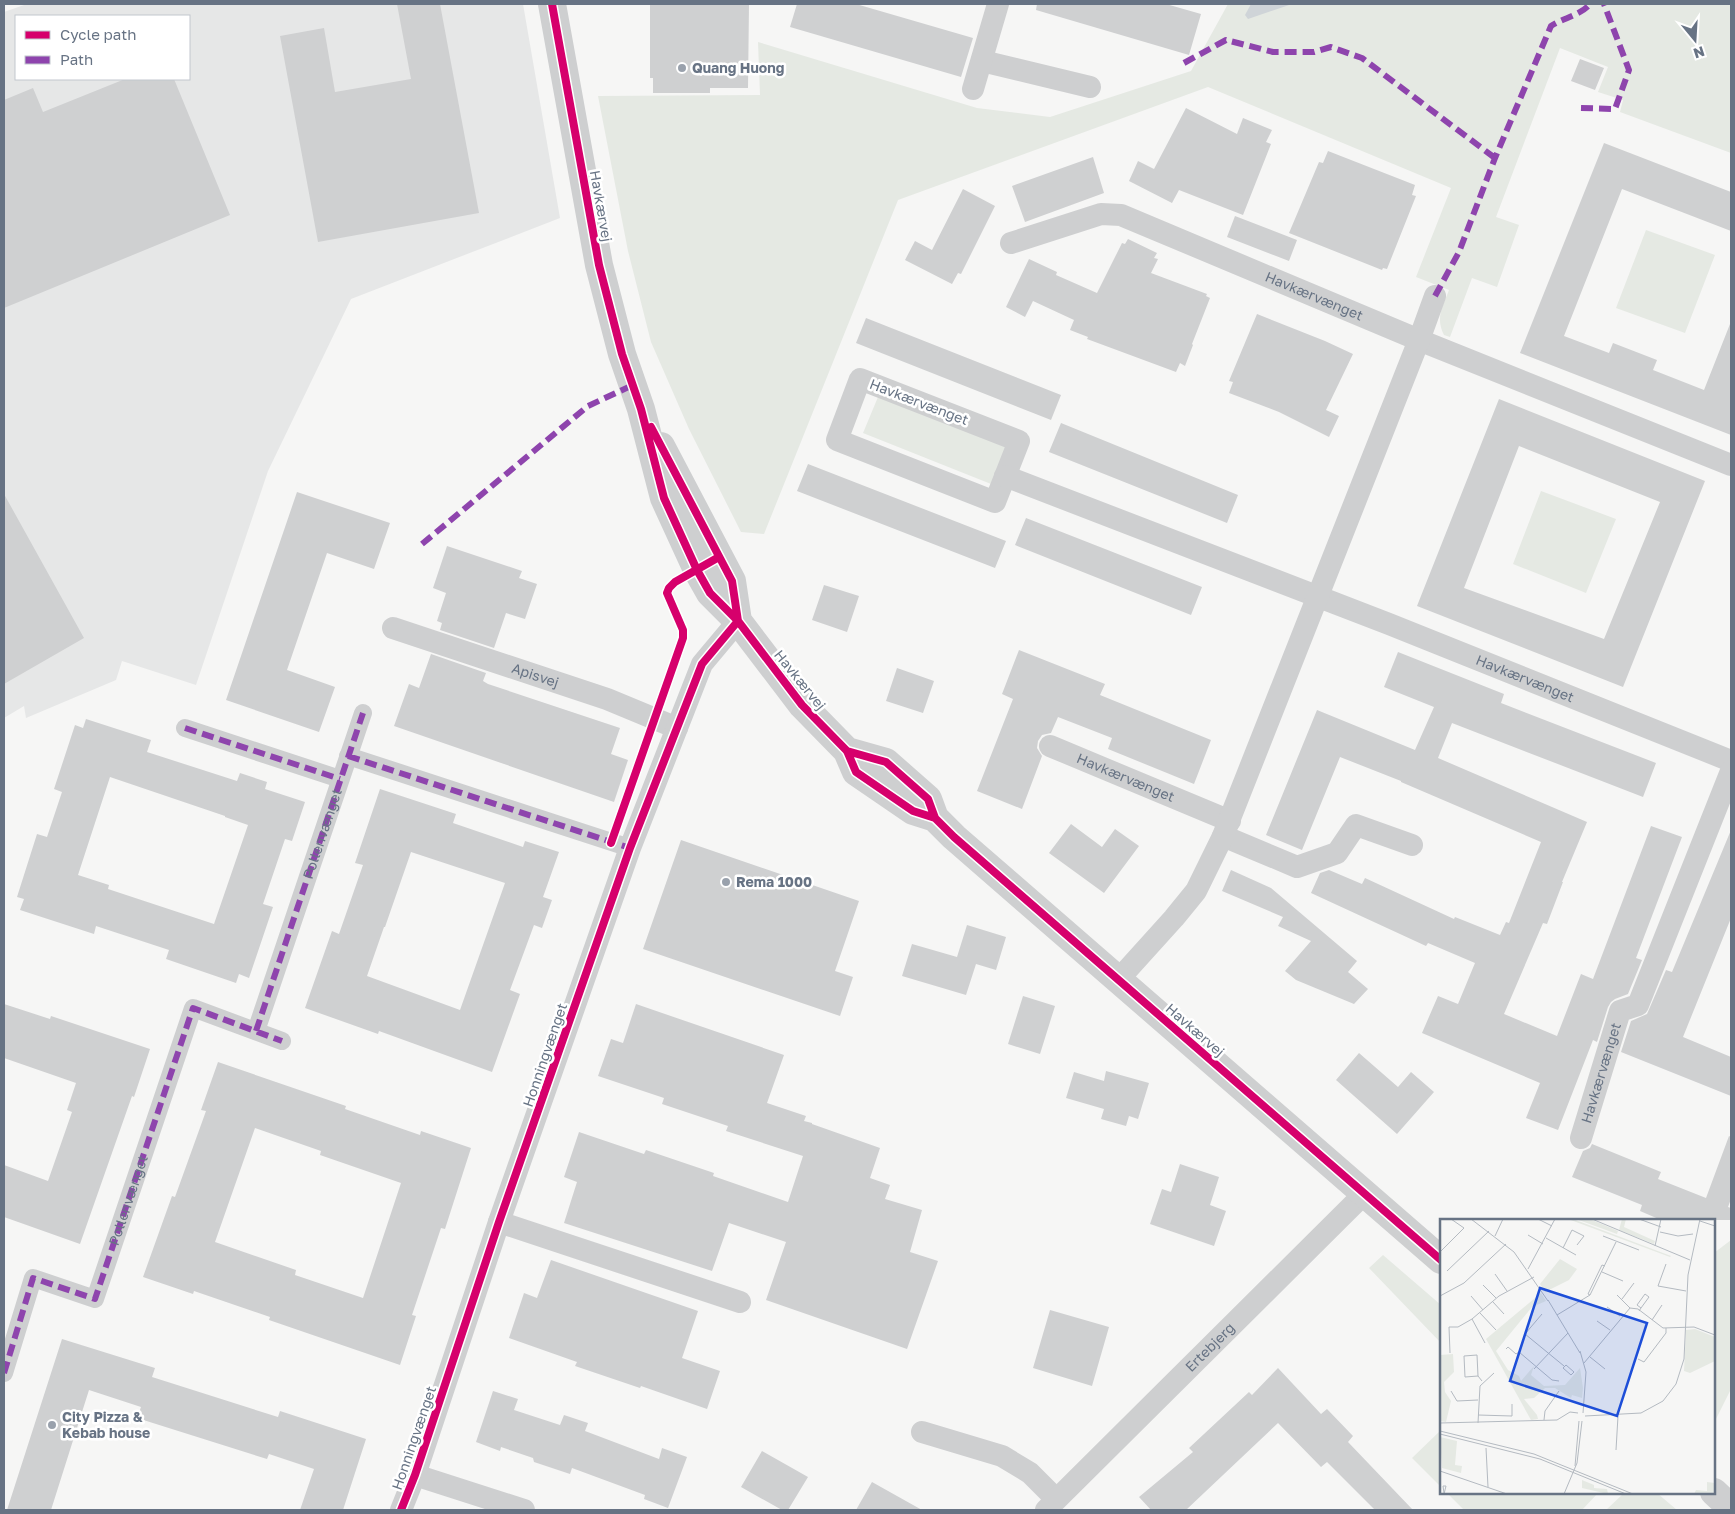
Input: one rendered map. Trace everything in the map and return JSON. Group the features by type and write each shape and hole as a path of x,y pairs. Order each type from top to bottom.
{"street":[{"name":"Havkærvej","path":"552,4 599,265 622,354 641,409 664,498 710,593 738,621 802,705 847,751 856,772 913,811 935,818 954,837 1440,1259"},
{"path":"973,89 998,4"},
{"path":"982,61 1090,87"},
{"name":"Havkærvænget","path":"1011,243 1100,214 1121,215 1419,340 1731,465"},
{"path":"1118,980 1196,891 1227,828 1319,597 1435,296"},
{"name":"Havkærvænget","path":"860,379 1019,442 1005,476 996,502 837,440 860,379"},
{"name":"Havkærvænget","path":"1005,476 1319,597 1731,760"},
{"name":"Honningvænget","path":"401,1510 416,1475 499,1222 630,848 702,664 738,621"},
{"name":"Apisvej","path":"393,628 607,699 677,728"},
{"name":"Pollenvænget","path":"256,1031 363,713"},
{"name":"Pollenvænget","path":"184,728 340,779"},
{"name":"Havkærvænget","path":"1050,746 1227,828 1297,866 1337,854 1356,825 1412,846"},
{"path":"348,756 630,848"},
{"name":"Havkærvænget","path":"1581,1138 1620,1011 1638,1005 1731,771"},
{"name":"Pollenvænget","path":"4,1373 34,1278 95,1299 193,1008 282,1040"},
{"name":"Ertebjerg","path":"922,1432 1002,1456 1030,1473 1051,1505 1364,1194"},
{"path":"499,1222 740,1302"},
{"name":"Honningvænget","path":"416,1475 524,1510"},
{"path":"1715,1493 1731,1508"}],"shaded area":[{"path":"27,4 523,4 560,218 351,299 268,471 196,685 122,661 116,680 26,718 24,706 4,718 4,12"},
{"path":"1228,4 1731,4 1731,153 1620,112 1623,100 1598,92 1608,67 1560,48 1496,217 1519,225 1497,287 1472,278 1450,337 1444,335 1440,323 1442,307 1449,290 1416,277 1451,188 1208,87 898,200 764,534 741,532 689,429 651,342 628,251 598,96 760,95 758,42 977,108 1050,117 1191,71"},
{"path":"1251,4 1292,4 1248,19 1245,15"},
{"path":"1646,230 1715,255 1685,333 1616,308"},
{"path":"878,397 1006,447 991,484 863,433"},
{"path":"1541,491 1616,519 1586,593 1513,564"},
{"path":"1731,1240 1731,1389 1715,1421 1715,1252"},
{"path":"1383,1255 1440,1304 1440,1342 1369,1268"},
{"path":"1440,1431 1440,1486 1412,1458"},
{"path":"1448,1494 1597,1494 1582,1510 1464,1510"},
{"path":"1623,1494 1658,1494 1677,1510 1606,1510"}],"building":[{"path":"397,4 440,4 479,213 318,242 280,36 324,28 335,92 411,79"},
{"path":"650,4 749,4 748,88 710,88 710,93 653,93 653,78 650,78"},
{"path":"797,4 856,4 973,38 961,77 790,27"},
{"path":"1037,4 1166,4 1201,14 1189,55 1036,10"},
{"path":"1580,59 1604,68 1595,90 1571,81"},
{"path":"123,80 174,80 230,215 4,308 4,100 33,88 43,112"},
{"path":"1186,108 1237,134 1243,118 1272,130 1266,142 1271,144 1243,215 1179,190 1172,203 1129,181 1138,161 1154,169"},
{"path":"1604,143 1731,192 1731,231 1622,189 1564,336 1609,353 1613,343 1657,360 1653,370 1704,390 1731,324 1731,435 1520,353"},
{"path":"1328,151 1415,185 1412,195 1416,196 1387,269 1383,268 1382,270 1289,233 1319,162 1323,163"},
{"path":"1093,157 1104,193 1025,222 1012,186"},
{"path":"963,189 995,206 961,274 958,273 952,284 905,260 915,241 932,250"},
{"path":"1235,216 1297,240 1289,261 1227,237"},
{"path":"1128,239 1157,253 1154,258 1158,259 1151,273 1207,294 1206,296 1210,298 1185,366 1180,363 1176,372 1087,339 1088,337 1070,330 1074,320 1033,301 1025,317 1006,307 1029,259 1057,272 1056,275 1097,293 1122,243 1125,244"},
{"path":"1257,314 1353,354 1326,410 1339,416 1329,437 1279,412 1229,393 1233,382 1229,381"},
{"path":"866,318 1061,395 1051,420 856,343"},
{"path":"1499,399 1705,481 1623,687 1417,606","holes":["1519,446 1660,502 1604,639 1464,588"]},
{"path":"1061,423 1238,495 1227,523 1049,452"},
{"path":"808,464 1006,541 995,568 797,491"},
{"path":"297,492 390,523 374,569 327,553 287,670 335,687 319,732 226,700"},
{"path":"4,494 84,638 4,684"},
{"path":"1026,518 1202,587 1191,615 1015,545"},
{"path":"447,546 522,571 519,578 537,584 525,619 506,613 494,648 440,630 442,623 437,621 446,593 433,588"},
{"path":"824,585 859,596 847,632 812,620"},
{"path":"1019,650 1105,684 1100,695 1211,740 1194,784 1108,749 1112,738 1058,717 1051,733 1042,735 1038,741 1037,748 1042,756 1022,809 977,791 1013,699 1002,694"},
{"path":"1398,652 1504,694 1501,703 1656,763 1643,797 1452,723 1438,758 1587,822 1547,924 1543,923 1504,1014 1557,1036 1581,974 1593,979 1651,826 1682,837 1636,958 1642,960 1628,994 1615,999 1608,1007 1597,1042 1593,1040 1558,1130 1526,1118 1540,1083 1422,1033 1438,996 1458,1004 1475,963 1428,943 1426,946 1311,893 1320,873 1329,870 1362,884 1365,878 1454,919 1455,917 1500,935 1506,922 1509,923 1541,842 1401,781 1340,757 1302,850 1266,835 1317,710 1415,750 1434,707 1384,687"},
{"path":"431,654 486,673 483,681 488,684 620,728 611,754 628,760 614,802 394,726 409,684 419,688"},
{"path":"897,668 934,681 923,713 886,701"},
{"path":"86,719 151,740 147,752 237,781 240,773 267,782 265,789 305,802 292,841 285,839 263,904 273,907 249,978 239,974 236,983 166,959 169,950 96,926 94,934 20,910 24,899 17,897 37,834 47,837 62,792 54,789 75,725 83,728","holes":["110,777 248,825 214,924 108,889 109,885 78,875"]},
{"path":"380,789 456,814 453,823 523,847 525,841 559,852 543,897 552,900 542,928 534,925 510,990 520,994 492,1072 379,1031 378,1034 305,1008 332,931 339,934 363,865 355,863","holes":["411,852 505,883 460,1010 367,976"]},
{"path":"1071,824 1102,847 1115,829 1139,846 1104,893 1049,853"},
{"path":"1731,830 1731,918 1683,1037 1731,1057 1731,1096 1621,1052 1631,1021 1647,1014 1666,970 1672,972"},
{"path":"681,840 859,901 835,971 853,977 840,1016 643,949"},
{"path":"1231,870 1271,888 1357,961 1348,972 1368,989 1354,1004 1296,980 1285,971 1311,941 1278,926 1283,917 1222,891"},
{"path":"967,925 1006,937 996,970 976,964 966,995 902,976 912,944 957,957"},
{"path":"1023,996 1055,1006 1040,1054 1008,1044"},
{"path":"4,1004 50,1019 51,1016 150,1049 80,1244 4,1217 4,1165 48,1181 72,1112 67,1110 76,1083 4,1058"},
{"path":"636,1004 784,1055 767,1103 806,1116 804,1121 880,1148 870,1178 890,1185 885,1199 922,1210 910,1252 938,1261 907,1349 766,1300 786,1242 729,1223 712,1271 564,1223 577,1182 564,1177 579,1132 644,1154 646,1150 714,1173 713,1176 788,1202 803,1156 726,1131 728,1126 662,1104 664,1098 598,1076 611,1039 623,1043"},
{"path":"1359,1053 1398,1087 1411,1072 1434,1092 1397,1134 1336,1080"},
{"path":"218,1062 346,1106 345,1109 420,1135 421,1131 471,1148 445,1229 441,1228 412,1315 416,1316 400,1365 269,1320 270,1317 194,1291 193,1294 143,1277 172,1196 175,1197 206,1111 201,1110","holes":["255,1128 321,1151 320,1155 401,1183 363,1298 295,1275 296,1270 215,1242"]},
{"path":"1106,1071 1149,1083 1138,1119 1129,1116 1126,1126 1101,1119 1104,1109 1066,1098 1074,1072 1104,1081"},
{"path":"1729,1136 1731,1137 1731,1199 1728,1207 1731,1208 1731,1220 1659,1219 1640,1211 1642,1205 1572,1177 1583,1151 1590,1148 1592,1144 1661,1172 1658,1179 1706,1198"},
{"path":"1180,1164 1219,1177 1210,1205 1226,1211 1214,1246 1150,1224 1162,1189 1171,1192"},
{"path":"551,1260 698,1311 682,1358 720,1371 707,1409 575,1366 577,1362 509,1338 524,1293 537,1298"},
{"path":"1050,1310 1109,1327 1092,1386 1033,1368"},
{"path":"62,1339 155,1368 152,1377 278,1417 280,1411 366,1439 343,1510 300,1510 314,1469 269,1454 267,1459 137,1418 141,1407 89,1390 51,1510 7,1510"},
{"path":"1278,1368 1321,1414 1327,1409 1353,1436 1348,1442 1413,1510 1375,1510 1327,1462 1321,1467 1278,1423 1186,1510 1151,1510 1139,1497 1193,1452 1189,1448 1249,1392 1252,1395"},
{"path":"493,1391 518,1399 514,1410 560,1425 564,1415 588,1423 585,1431 659,1459 662,1448 687,1457 668,1508 644,1499 645,1495 572,1468 570,1474 534,1462 533,1458 501,1447 500,1451 476,1442"},
{"path":"762,1451 808,1477 788,1510 782,1510 741,1487"},
{"path":"872,1482 922,1510 856,1510"}],"marked path":[{"path":"1435,296 1459,252 1495,158 1551,26 1582,11 1590,4"},
{"path":"1581,108 1615,109 1629,70 1604,4"},
{"path":"1184,63 1226,40 1273,52 1314,52 1331,47 1362,58 1495,158"},
{"path":"422,544 588,406 633,385"},
{"path":"256,1031 363,713"},
{"path":"185,728 340,779"},
{"path":"348,756 630,848"},
{"path":"4,1373 33,1278 95,1299 193,1008 282,1041"}],"cycle path":[{"path":"552,4 599,265 622,354 641,409 664,498 697,570 710,593 738,621 802,705 847,751 856,772 913,811 935,818"},
{"path":"651,427 732,581 738,621"},
{"path":"611,843 683,638 683,630 667,593 675,582 719,557"},
{"path":"401,1510 415,1475 499,1222 630,848 702,664 738,621"},
{"path":"847,751 886,762 928,799 935,818 954,837 1440,1259"}],"place":[{"name":"Quang Huong","path":"682,68"},
{"name":"Rema 1000","path":"726,882"},
{"name":"City Pizza & Kebab house","path":"52,1425"}]}
